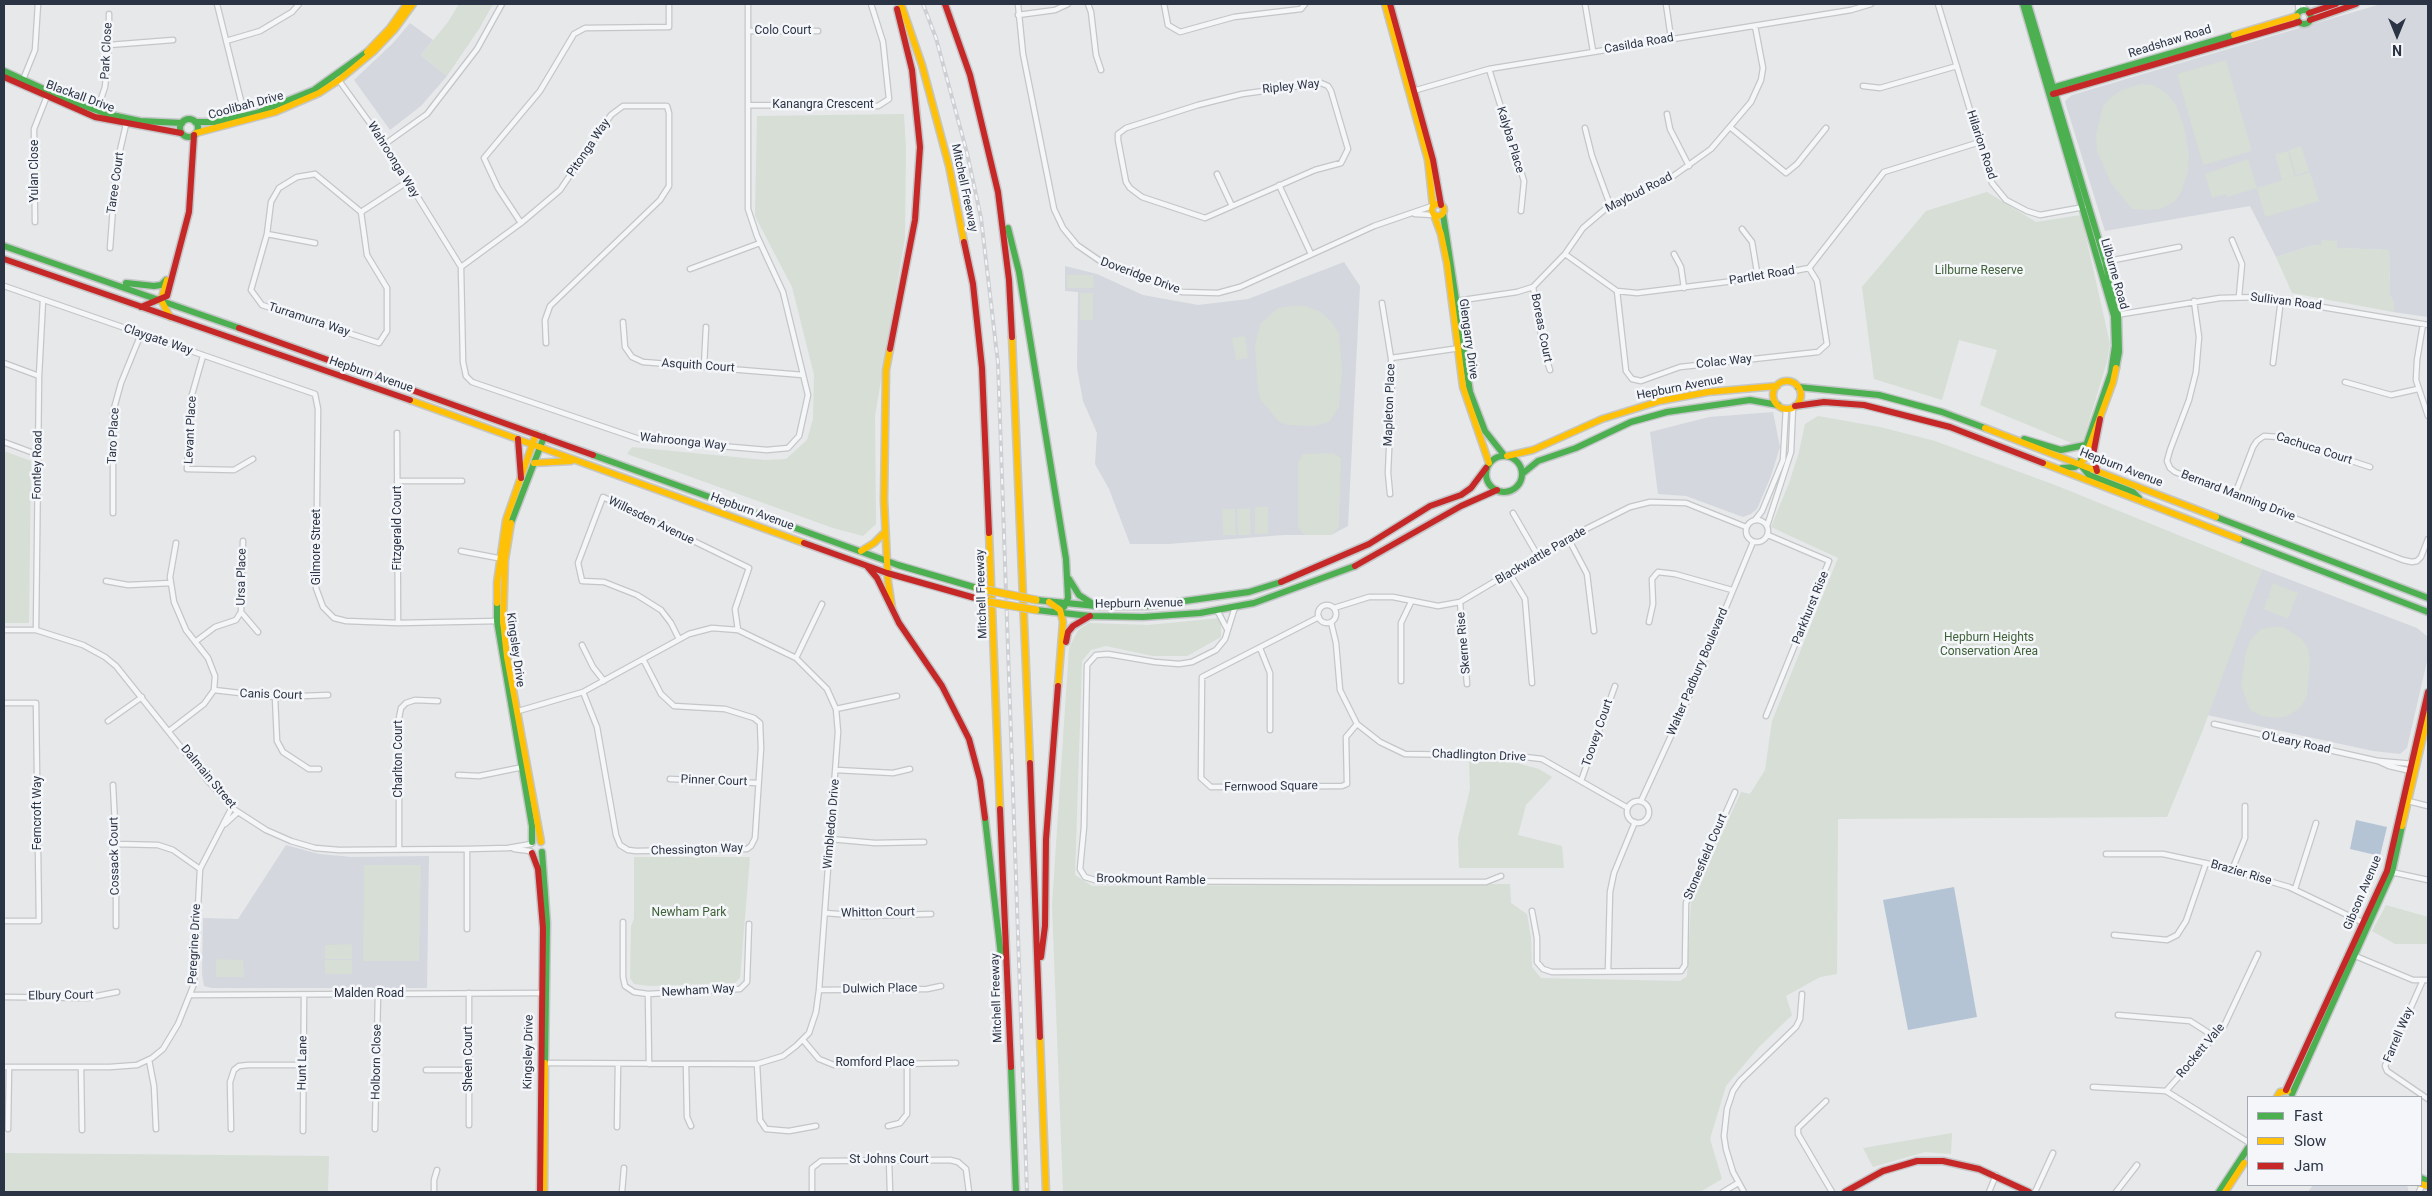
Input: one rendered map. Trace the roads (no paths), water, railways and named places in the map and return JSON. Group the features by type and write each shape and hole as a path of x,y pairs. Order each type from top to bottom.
{"main road":[{"name":"Coolibah Drive","path":"338,78 375,44 407,4"},
{"name":"Coolibah Drive","path":"183,135 195,134 245,118 288,102 338,78 383,42 413,4"},
{"path":"892,608 886,560 883,416 886,370 915,220 920,161 918,114 912,70 895,4"},
{"name":"Mitchell Freeway","path":"901,4 922,65 949,166 973,284 982,368 988,458 1016,1192"},
{"path":"945,4 970,74 1019,272 1068,576 1067,604 1057,612"},
{"path":"1385,4 1412,91 1435,167 1441,204 1433,206 1430,168 1412,91 1390,4"},
{"name":"Readshaw Road","path":"2052,91 2336,4"},
{"name":"Readshaw Road","path":"2303,14 2356,4"},
{"name":"Lilburne Road","path":"2028,5 2085,206 2103,262 2116,315 2117,366 2100,419 2085,458 2080,464"},
{"name":"Blackall Drive","path":"4,71 47,95 97,114 183,135"},
{"name":"Blackall Drive","path":"4,77 22,82"},
{"name":"Coolibah Drive","path":"182,123 189,120 195,122 215,122 245,118"},
{"name":"Blackall Drive","path":"126,121 182,123"},
{"path":"142,307 162,300 167,296 173,270 184,238 189,212 191,154 195,122"},
{"path":"182,123 183,135 191,154"},
{"path":"998,192 1009,280 1018,455 1046,1192"},
{"name":"Glengarry Drive","path":"1441,204 1444,209 1443,214 1469,409 1488,466"},
{"name":"Glengarry Drive","path":"1433,206 1434,215 1443,239 1455,301"},
{"path":"1434,215 1443,214"},
{"name":"Hepburn Avenue","path":"4,246 162,300 886,560 977,588 1049,602 1096,606 1149,606 1194,602 1249,592 1291,578 1369,544 1430,506 1461,495 1471,488 1488,466"},
{"name":"Hepburn Avenue","path":"4,259 518,439 887,573 977,599 1036,610 1090,616 1166,616 1235,607 1286,593 1343,572 1377,555 1462,506 1497,490"},
{"path":"91,276 106,276 132,285 161,285 173,270"},
{"path":"166,280 162,300 170,316"},
{"name":"Lilburne Road","path":"2080,464 2111,373 2115,346 2116,315"},
{"name":"Glengarry Drive","path":"1460,348 1475,409 1490,439 1506,456"},
{"path":"1787,381 1798,386 1800,399 1791,407 1778,405 1774,397 1777,386 1787,381"},
{"name":"Hepburn Avenue","path":"1506,456 1533,450 1602,419 1660,401 1708,392 1777,386"},
{"name":"Hepburn Avenue","path":"1798,386 1879,395 1913,403 1960,418 2428,598"},
{"name":"Hepburn Avenue","path":"1522,474 1538,461 1576,448 1631,422 1667,412 1750,400 1778,405"},
{"name":"Hepburn Avenue","path":"1791,407 1824,402 1864,405 1950,427 2428,612"},
{"path":"1882,409 1900,409 1944,421 1960,418"},
{"path":"2097,471 2093,455 2100,419"},
{"name":"Kingsley Drive","path":"536,434 506,520 502,559 500,621 524,766 532,826 531,847 538,869 541,890 544,993"},
{"name":"Kingsley Drive","path":"502,559 512,522 544,437"},
{"path":"2009,437 2031,440 2061,450 2074,449 2085,445"},
{"path":"518,439 521,478"},
{"path":"1498,456 1515,459 1520,466 1521,480 1514,489 1508,491 1497,490 1487,481 1488,466 1498,456"},
{"path":"534,463 553,460 581,462"},
{"path":"2052,467 2068,469 2080,464 2089,475 2133,492 2142,501"},
{"path":"698,492 694,496 730,516"},
{"path":"861,551 874,543 885,532"},
{"path":"868,566 877,578 903,630 942,686 971,748 980,780 1008,1016"},
{"path":"1068,576 1079,595 1096,606"},
{"path":"1037,988 1045,926 1046,839 1062,657 1063,622 1049,602"},
{"path":"1062,657 1068,632 1090,616"},
{"name":"Gibson Avenue","path":"2423,733 2428,692"},
{"name":"Gibson Avenue","path":"2290,1094 2390,872 2413,768 2428,715"},
{"name":"Kingsley Drive","path":"524,766 543,846 547,923 540,1192"},
{"path":"541,842 531,847 538,854 542,852"},
{"name":"Kingsley Drive","path":"542,1063 544,1192"},
{"path":"2278,1096 2280,1092 2290,1094"},
{"path":"2219,1192 2247,1150"},
{"path":"2225,1192 2247,1158"},
{"path":"1845,1192 1883,1171 1917,1161 1943,1161 1964,1164 1996,1175 2029,1192"}],"street":[{"path":"22,82 35,50 38,4"},
{"path":"217,4 245,118"},
{"path":"226,42 260,31 292,12 299,4"},
{"path":"385,144 427,114 477,49 502,4"},
{"path":"521,223 498,188 484,158 540,91 574,34 585,28 669,27 669,4"},
{"name":"Wahroonga Way","path":"338,78 385,144 461,267 466,376 472,382 639,439 757,449 788,448 799,436 808,395 783,292 749,218 747,204 748,4"},
{"name":"Kanangra Crescent","path":"748,105 878,106 889,99 883,42 871,4"},
{"name":"Doveridge Drive","path":"1018,4 1022,54 1052,202 1064,228 1082,250 1106,265 1182,292 1204,294 1240,287 1374,226 1433,206"},
{"path":"1018,15 1055,10 1068,4"},
{"path":"1088,4 1091,12 1096,55 1101,70"},
{"path":"1164,4 1168,24 1180,32 1234,17 1301,9 1305,4"},
{"path":"1585,4 1593,52"},
{"path":"1666,4 1671,38"},
{"name":"Casilda Road","path":"1412,91 1488,70 1671,38 1851,10 1871,4"},
{"name":"Hilarion Road","path":"1938,4 1992,183 2006,200 2026,211 2040,215 2085,206"},
{"path":"2298,4 2303,14"},
{"name":"Park Close","path":"97,114 105,87 109,45 109,14"},
{"name":"Maybud Road","path":"1533,287 1565,254 1583,228 1610,205 1669,179 1689,166 1711,149 1730,127 1751,102 1761,80 1763,68 1755,26"},
{"name":"Colo Court","path":"748,31 818,31"},
{"path":"109,45 173,40"},
{"path":"1864,86 1880,88 1957,66"},
{"name":"Kalyba Place","path":"1488,70 1524,182 1521,211"},
{"name":"Ripley Way","path":"1325,84 1331,91 1348,149 1341,163 1315,170 1279,185 1205,218 1193,216 1138,195 1126,182 1118,134 1126,128 1233,96 1269,89 1325,84"},
{"name":"Yulan Close","path":"35,222 34,129 47,95"},
{"name":"Pitonga Way","path":"461,267 521,223 560,190 611,115 623,106 667,106 669,113 669,186 660,200 550,306 545,320 546,343"},
{"path":"1667,114 1670,129 1689,166"},
{"name":"Taree Court","path":"110,248 116,168 126,121"},
{"path":"1730,127 1786,173 1797,164 1826,128"},
{"path":"1586,128 1592,156 1610,205"},
{"name":"Partlet Road","path":"1617,291 1637,293 1684,288 1758,278 1810,268 1884,172 1980,142"},
{"name":"Turramurra Way","path":"314,174 362,212 367,255 388,288 388,331 379,343 262,305 251,290 267,234 271,202 279,188 297,177 314,174"},
{"path":"1217,174 1232,206"},
{"path":"362,212 407,182"},
{"path":"1279,185 1311,254"},
{"name":"Doveridge Drive","path":"1414,214 1434,215"},
{"path":"1742,229 1752,242 1758,278"},
{"path":"267,234 314,243"},
{"path":"2232,240 2242,264 2239,296"},
{"path":"690,269 760,243"},
{"path":"2103,262 2179,247"},
{"path":"1565,254 1617,291"},
{"path":"1674,254 1682,267 1684,288"},
{"name":"Colac Way","path":"1617,291 1626,371 1632,379 1641,381 1680,368 1818,352 1827,344 1817,282 1810,268"},
{"name":"Claygate Way","path":"4,286 314,393"},
{"path":"1455,301 1518,292 1533,287"},
{"name":"Boreas Court","path":"1533,287 1544,352 1550,370"},
{"name":"Sullivan Road","path":"2116,315 2194,301 2239,296 2281,299 2426,324"},
{"path":"2273,363 2281,299"},
{"name":"Fontley Road","path":"36,630 39,376 43,300"},
{"name":"Bernard Manning Drive","path":"2194,301 2199,337 2196,372 2189,400 2167,461 2175,472 2412,562 2421,557 2428,538"},
{"path":"1382,303 1391,358"},
{"name":"Asquith Court","path":"623,322 625,347 632,357 643,362 803,375"},
{"path":"2426,324 2417,360 2418,389 2428,416"},
{"path":"704,366 706,327"},
{"name":"Taro Place","path":"112,513 113,412 121,383 141,334"},
{"name":"Mapleton Place","path":"1390,494 1388,473 1392,382 1391,358 1460,348"},
{"name":"Levant Place","path":"203,356 191,398 187,469 234,470 253,459"},
{"path":"4,363 39,376"},
{"path":"2345,382 2391,394 2418,389"},
{"name":"Gilmore Street","path":"314,393 318,402 316,588 318,598 328,613 340,620 398,623 500,621"},
{"path":"1755,520 1762,521 1766,526 1768,535 1760,542 1753,542 1747,537 1746,527 1762,511 1783,460 1791,407"},
{"path":"1766,526 1785,472 1793,432 1791,407"},
{"name":"Fitzgerald Court","path":"397,433 398,623"},
{"name":"Cachuca Court","path":"2235,494 2253,447 2264,436 2279,437 2370,467"},
{"path":"4,442 39,455"},
{"path":"397,481 462,481"},
{"name":"Willesden Avenue","path":"679,639 671,623 661,610 637,596 604,582 582,581 578,563 603,497 749,568 735,609 738,630"},
{"name":"Blackwattle Parade","path":"1334,608 1369,597 1393,597 1438,606 1460,602 1568,538 1630,507 1650,502 1686,503 1746,527"},
{"path":"1514,514 1538,556"},
{"name":"Parkhurst Rise","path":"1766,716 1829,561 1768,535"},
{"path":"1568,538 1587,574 1594,631"},
{"name":"Ursa Place","path":"195,642 215,627 236,620 241,612 243,541"},
{"name":"Walter Padbury Boulevard","path":"1641,801 1688,700 1753,542"},
{"path":"169,731 204,704 214,690 215,676 208,658 186,630 177,610 170,577 176,543"},
{"path":"461,552 502,559"},
{"path":"1648,622 1653,604 1652,579 1658,572 1675,574 1732,590"},
{"path":"1510,574 1525,599 1532,683"},
{"path":"106,581 128,585 171,583"},
{"path":"1401,681 1401,623 1411,602"},
{"name":"Skerne Rise","path":"1460,602 1467,684"},
{"path":"796,658 822,604"},
{"path":"1331,622 1325,622 1319,617 1319,611 1323,606 1329,605 1334,608 1336,615 1331,622 1336,643 1340,690 1357,724"},
{"name":"Brookmount Ramble","path":"1235,607 1225,639 1216,650 1192,662 1179,664 1155,662 1108,654 1096,655 1087,664 1084,827 1080,869 1085,877 1098,881 1486,882 1501,876"},
{"path":"1217,610 1227,629"},
{"name":"Ursa Place","path":"241,612 258,632"},
{"name":"Fernwood Square","path":"1319,617 1202,677 1201,778 1210,787 1342,786 1347,784 1346,737 1357,724"},
{"name":"Wimbledon Drive","path":"516,712 583,692 688,634 712,628 738,630 796,658 827,689 836,709 838,732 819,990 816,1012 809,1033 803,1040 782,1056 757,1064 542,1063"},
{"name":"Dalmain Street","path":"4,630 36,630 83,645 100,653 116,666 232,807 266,830 315,848 339,850 466,850 531,847"},
{"path":"582,645 593,667 604,681"},
{"path":"1260,648 1270,673 1270,730"},
{"name":"Chessington Way","path":"583,692 597,727 616,835 620,845 628,850 746,849 751,846 755,838 757,783 761,748 760,723 754,718 725,709 674,706 661,694 643,659"},
{"name":"Toovey Court","path":"1581,781 1615,686"},
{"name":"Canis Court","path":"214,690 275,697 328,695"},
{"path":"836,709 896,696"},
{"path":"108,720 142,697"},
{"path":"275,697 277,741 283,752 309,769 319,770"},
{"name":"Charlton Court","path":"399,850 400,713 406,703 415,700 438,701"},
{"name":"Ferncroft Way","path":"4,703 36,703 39,922 4,921"},
{"name":"Chadlington Drive","path":"1357,724 1380,742 1405,754 1517,756 1542,759 1628,808"},
{"name":"O'Leary Road","path":"2214,724 2378,760 2389,766 2413,768"},
{"path":"458,775 479,776 524,766"},
{"path":"836,770 893,773 910,769"},
{"name":"Pinner Court","path":"670,779 757,783"},
{"name":"Cossack Court","path":"113,785 116,844 116,926"},
{"name":"Stonesfield Court","path":"1608,971 1681,971 1685,966 1686,903 1735,792"},
{"path":"1641,801 1647,806 1648,813 1645,820 1634,822 1629,817 1628,808 1632,802 1641,801"},
{"path":"2407,801 2428,806"},
{"path":"2232,870 2245,838 2245,806"},
{"name":"Peregrine Drive","path":"225,824 225,819 232,807"},
{"name":"Peregrine Drive","path":"149,1060 163,1049 191,996 196,958 200,869 225,824 238,812"},
{"path":"1532,911 1538,938 1538,962 1543,969 1552,972 1608,971 1610,892 1614,873 1634,822"},
{"path":"2295,889 2316,823"},
{"path":"830,839 875,843 924,842"},
{"path":"116,844 158,845 172,850 200,869"},
{"path":"466,850 467,928"},
{"name":"Brazier Rise","path":"2106,854 2163,854 2232,870 2295,889 2366,924"},
{"path":"2114,935 2168,940 2177,935 2186,921 2206,863"},
{"path":"2390,872 2428,880"},
{"name":"Whitton Court","path":"825,913 865,916 931,914"},
{"name":"Newham Way","path":"623,922 622,977 625,986 634,992 648,994 733,991 740,989 747,982 750,924"},
{"name":"Rockett Vale","path":"2166,1091 2224,1026 2258,954"},
{"path":"2352,954 2413,980 2426,980"},
{"name":"Farrell Way","path":"2426,980 2385,1066 2387,1072 2428,1099"},
{"name":"Dulwich Place","path":"819,990 927,989 941,986"},
{"name":"Elbury Court","path":"4,997 87,998 117,992"},
{"name":"Sheen Court","path":"469,993 469,1126"},
{"name":"Malden Road","path":"191,996 544,993"},
{"name":"Holborn Close","path":"375,1129 378,994"},
{"name":"Newham Way","path":"648,994 649,1064"},
{"path":"1744,1192 1729,1161 1724,1136 1730,1100 1740,1081 1796,1027 1800,1019 1802,994"},
{"name":"Hunt Lane","path":"303,1131 304,995"},
{"path":"2118,1015 2190,1021 2215,1038"},
{"name":"Romford Place","path":"803,1040 819,1059 834,1065 956,1063"},
{"path":"8,1129 6,1067 137,1065 149,1060 154,1086 156,1129"},
{"path":"888,1126 900,1123 907,1114 907,1063"},
{"path":"617,1128 618,1064"},
{"path":"686,1064 687,1117 691,1126"},
{"path":"757,1064 760,1120 766,1129 789,1131 816,1126"},
{"path":"231,1129 230,1082 234,1070 239,1066 248,1065 303,1065"},
{"path":"81,1067 82,1130"},
{"path":"426,1070 469,1070"},
{"path":"2093,1087 2166,1091 2247,1141"},
{"path":"1826,1101 1798,1128 1798,1134 1832,1192"},
{"path":"2034,1192 2054,1153"},
{"path":"889,1160 890,1192"},
{"name":"St Johns Court","path":"812,1192 812,1168 819,1161 889,1160 955,1161 966,1169 969,1192"},
{"path":"2116,1192 2137,1165"},
{"path":"622,1192 624,1168"},
{"path":"434,1192 434,1180 437,1170"},
{"path":"1989,1192 1996,1175"},
{"path":"2419,1192 2424,1182"},
{"path":"1723,1192 1738,1183"}],"water":[{"path":"2356,820 2387,827 2380,856 2350,849"},
{"path":"1954,887 1977,1017 1908,1030 1883,900"}],"railway":[{"path":"923,4 936,38 967,153 981,218 998,363 1027,1192"}],"park label":[{"name":"Lilburne Reserve","path":"1979,271"},
{"name":"Hepburn Heights Conservation Area","path":"1989,645"},
{"name":"Newham Park","path":"689,913"}]}
